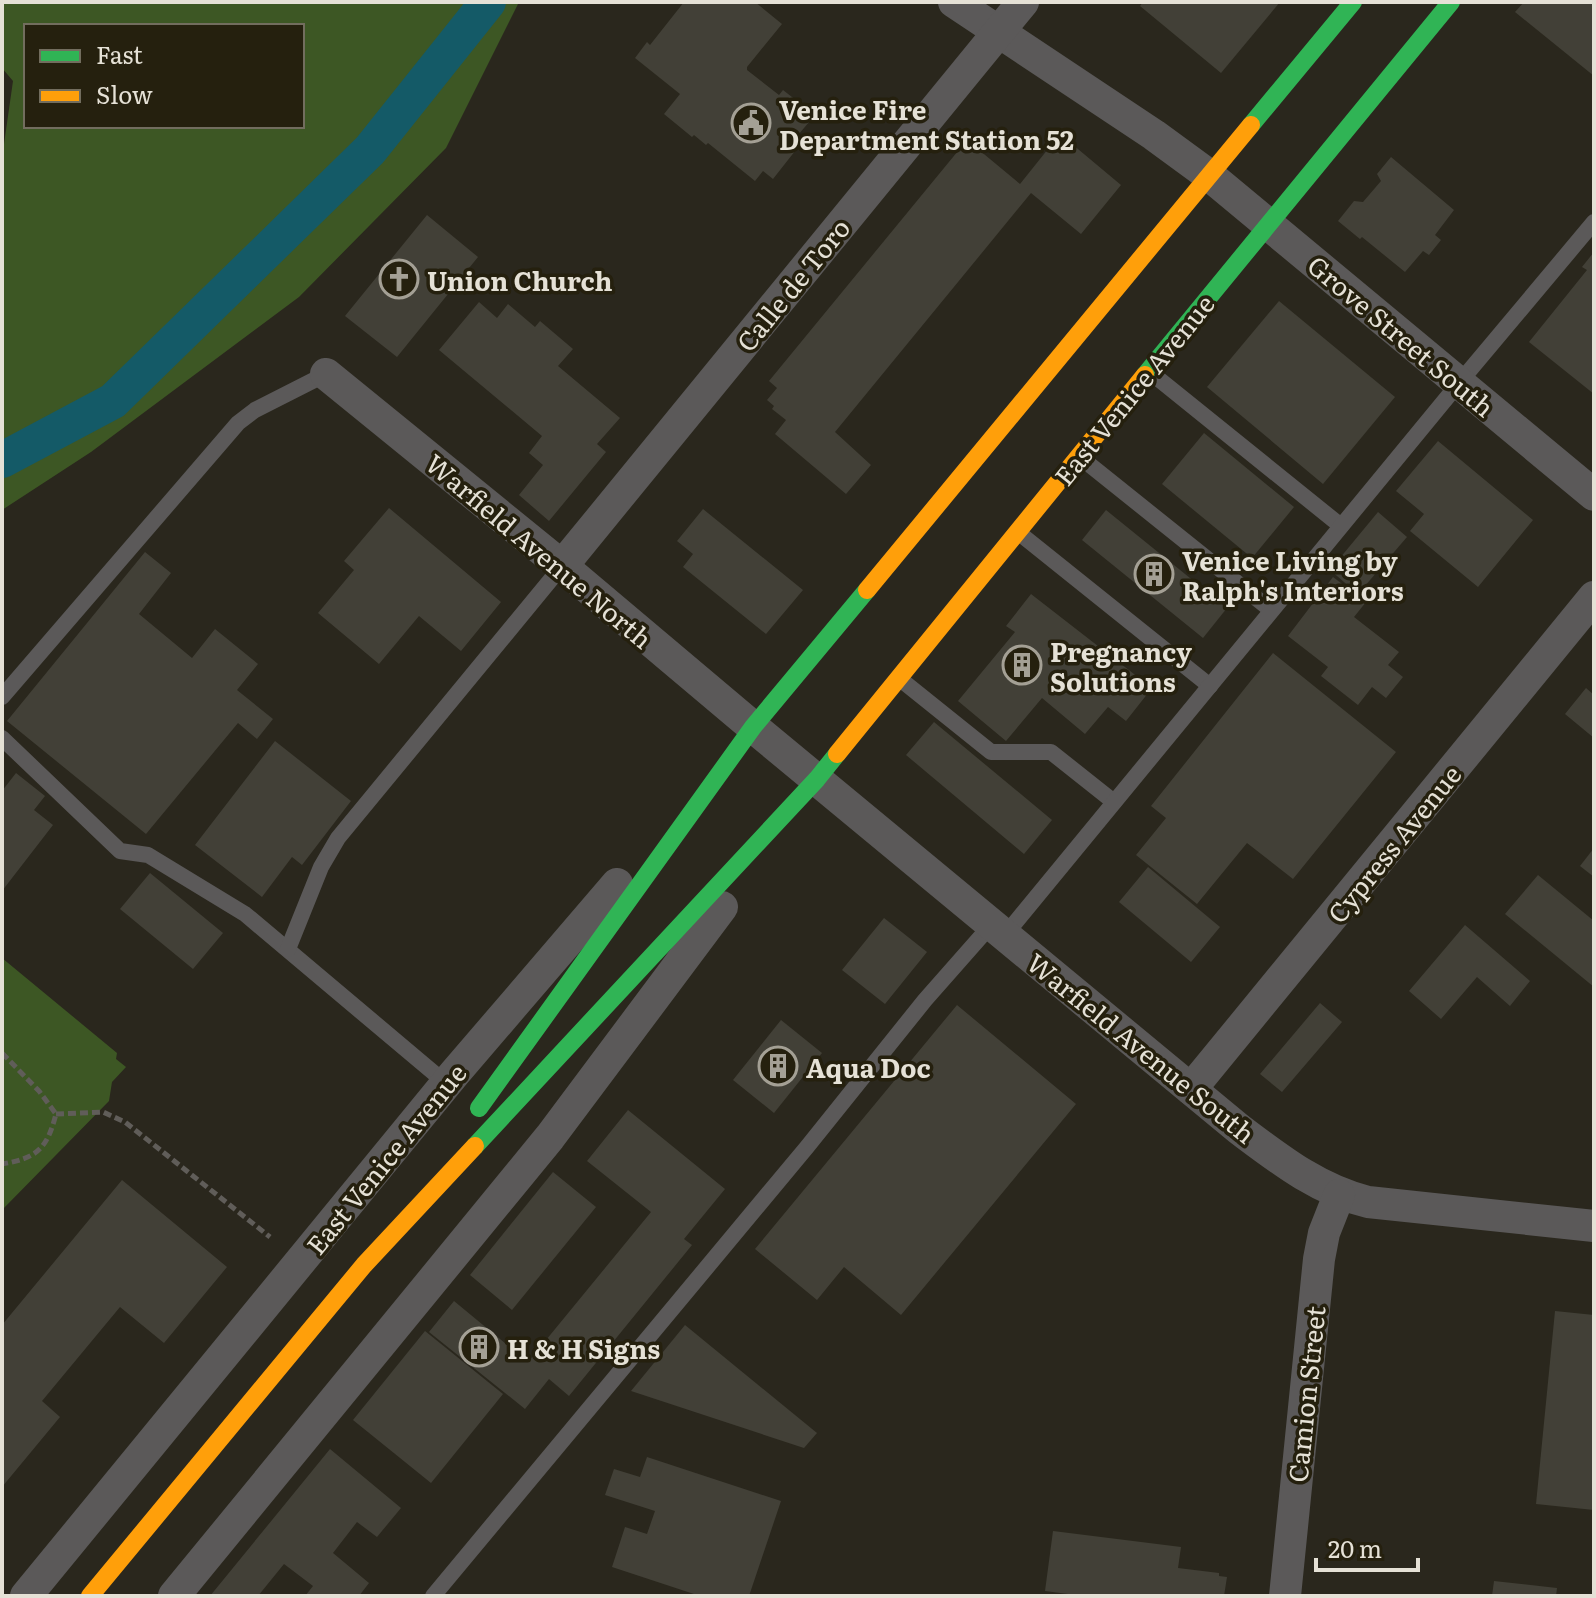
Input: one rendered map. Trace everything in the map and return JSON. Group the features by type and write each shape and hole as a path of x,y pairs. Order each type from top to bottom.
{"main road":[{"name":"East Venice Avenue","path":"372,1256 753,727 1353,2"},
{"name":"East Venice Avenue","path":"90,1596 372,1256 817,779 1451,2"}],"street":[{"name":"Grove Street South","path":"954,2 1210,176 1594,495"},
{"name":"Calle de Toro","path":"562,566 1023,2"},
{"name":"Warfield Avenue North","path":"326,374 753,727"},
{"name":"Cypress Avenue","path":"1191,1089 1594,597"},
{"name":"Warfield Avenue South","path":"753,727 1191,1089 1270,1152 1339,1195 1368,1202 1594,1226"},
{"name":"East Venice Avenue","path":"26,1596 447,1084 753,727"},
{"name":"East Venice Avenue","path":"174,1596 550,1137 817,779"},
{"name":"Camion Street","path":"1285,1596 1319,1259 1324,1233 1339,1195"}],"lane":[{"path":"433,1596 807,1147 925,1000 998,929 1114,802 1594,222"},
{"path":"1148,371 1341,526"},
{"path":"2,697 238,423 255,410 326,374"},
{"path":"1079,456 1271,610"},
{"path":"1017,532 1210,686"},
{"path":"288,949 333,845 562,566"},
{"path":"898,678 991,752 1051,752 1114,802"},
{"path":"2,738 120,851 148,855 245,914 447,1084"}],"path":[{"path":"2,1053 56,1114 46,1143 35,1154 25,1160 2,1164"},
{"path":"56,1114 103,1112 125,1122 270,1237"}],"green space":[{"path":"2,2 519,2 446,148 299,297 91,452 2,510 2,158 13,81 2,68"},
{"path":"2,958 117,1053 116,1059 126,1067 112,1082 109,1101 2,1210"}],"building":[{"path":"684,2 755,2 782,24 747,70 779,95 783,90 815,115 793,141 799,146 773,179 763,171 755,181 708,143 706,145 694,135 692,137 664,114 680,94 635,58 647,42 650,45"},
{"path":"1143,2 1280,2 1221,73 1140,6"},
{"path":"1524,2 1594,2 1594,76 1515,12"},
{"path":"1060,134 1121,185 1081,234 1031,193 835,432 871,465 846,494 775,434 786,420 772,409 774,406 767,400 777,388 769,381 967,140 1020,184"},
{"path":"1391,157 1454,210 1435,235 1441,240 1429,255 1423,251 1405,272 1338,221 1354,201 1363,202 1381,181 1377,174"},
{"path":"427,215 478,257 397,357 345,316"},
{"path":"1594,252 1594,394 1529,342 1587,270 1582,267"},
{"path":"1279,301 1395,397 1323,484 1207,387"},
{"path":"479,302 497,318 508,304 535,327 540,321 573,349 558,366 620,418 597,444 606,452 549,521 519,495 543,465 529,453 542,436 439,350"},
{"path":"1204,433 1294,507 1252,558 1162,484"},
{"path":"1438,441 1533,520 1478,587 1410,531 1424,514 1396,491"},
{"path":"389,508 501,602 461,651 419,616 379,664 318,613 354,570 344,561"},
{"path":"703,509 803,590 766,634 683,567 693,554 677,541"},
{"name":"Venice Living by Ralph's Interiors","path":"1106,510 1227,608 1203,638 1082,540"},
{"path":"1378,512 1407,537 1358,594 1330,570"},
{"path":"145,552 171,573 139,614 192,658 215,629 258,664 237,690 273,719 257,739 238,723 146,834 7,721"},
{"path":"1333,577 1366,602 1354,617 1399,652 1388,665 1403,677 1386,698 1372,687 1358,705 1321,676 1328,667 1288,636"},
{"path":"1031,594 1152,688 1126,721 1108,707 1085,734 1042,698 1006,741 958,701 1015,632 1006,626"},
{"path":"1273,653 1396,752 1293,879 1247,843 1197,904 1136,855 1166,818 1151,806"},
{"path":"1586,688 1594,695 1594,738 1565,714"},
{"path":"934,722 1052,820 1024,854 906,755"},
{"path":"275,741 351,801 302,865 292,857 262,897 195,845"},
{"path":"16,773 45,796 34,810 53,825 2,891 2,791"},
{"path":"1594,848 1594,877 1580,866"},
{"path":"1148,867 1220,927 1191,962 1119,902"},
{"path":"150,873 223,933 193,969 120,909"},
{"path":"1538,875 1594,921 1594,987 1505,914"},
{"path":"884,918 927,952 885,1004 842,970"},
{"path":"1465,925 1530,981 1510,1006 1477,977 1441,1019 1409,991"},
{"path":"1320,1003 1342,1022 1282,1092 1260,1074"},
{"path":"957,1005 1076,1104 901,1315 844,1267 817,1300 755,1249"},
{"name":"Aqua Doc","path":"781,1020 822,1053 774,1113 733,1080"},
{"path":"628,1110 725,1189 684,1239 692,1245 569,1396 549,1379 525,1409 429,1332 454,1301 528,1362 651,1212 587,1161"},
{"path":"553,1172 596,1207 512,1310 470,1275"},
{"path":"122,1180 227,1267 164,1343 120,1307 42,1401 60,1417 2,1487 2,1325"},
{"path":"1555,1311 1594,1315 1594,1510 1536,1504"},
{"path":"685,1325 817,1433 804,1448 631,1391"},
{"path":"425,1331 503,1394 431,1483 353,1420"},
{"path":"330,1449 401,1508 377,1537 357,1522 333,1553 369,1583 359,1596 305,1596 313,1586 284,1564 258,1596 210,1596"},
{"path":"647,1457 781,1501 749,1596 700,1596 612,1567 625,1527 647,1534 655,1511 605,1495 614,1469 640,1477"},
{"path":"1053,1531 1181,1547 1178,1568 1219,1573 1219,1576 1227,1577 1224,1596 1083,1596 1045,1591"},
{"path":"1494,1581 1557,1588 1556,1596 1492,1596"}],"waterway":[{"path":"2,460 113,401 370,150 488,2"}],"traffic: fast":[{"path":"1251,125 1353,2"},
{"path":"1145,375 1451,2"},
{"path":"479,1108 753,727 867,590"},
{"path":"475,1146 837,754"}],"traffic: slow":[{"path":"867,590 1251,125"},
{"path":"837,754 1145,375"},
{"path":"90,1596 364,1265 475,1146"}],"place":[{"name":"Venice Fire Department Station 52","path":"751,123"},
{"name":"Union Church","path":"399,279"},
{"name":"Venice Living by Ralph's Interiors","path":"1154,574"},
{"name":"Pregnancy Solutions","path":"1022,665"},
{"name":"Aqua Doc","path":"778,1066"},
{"name":"H & H Signs","path":"479,1347"}]}
